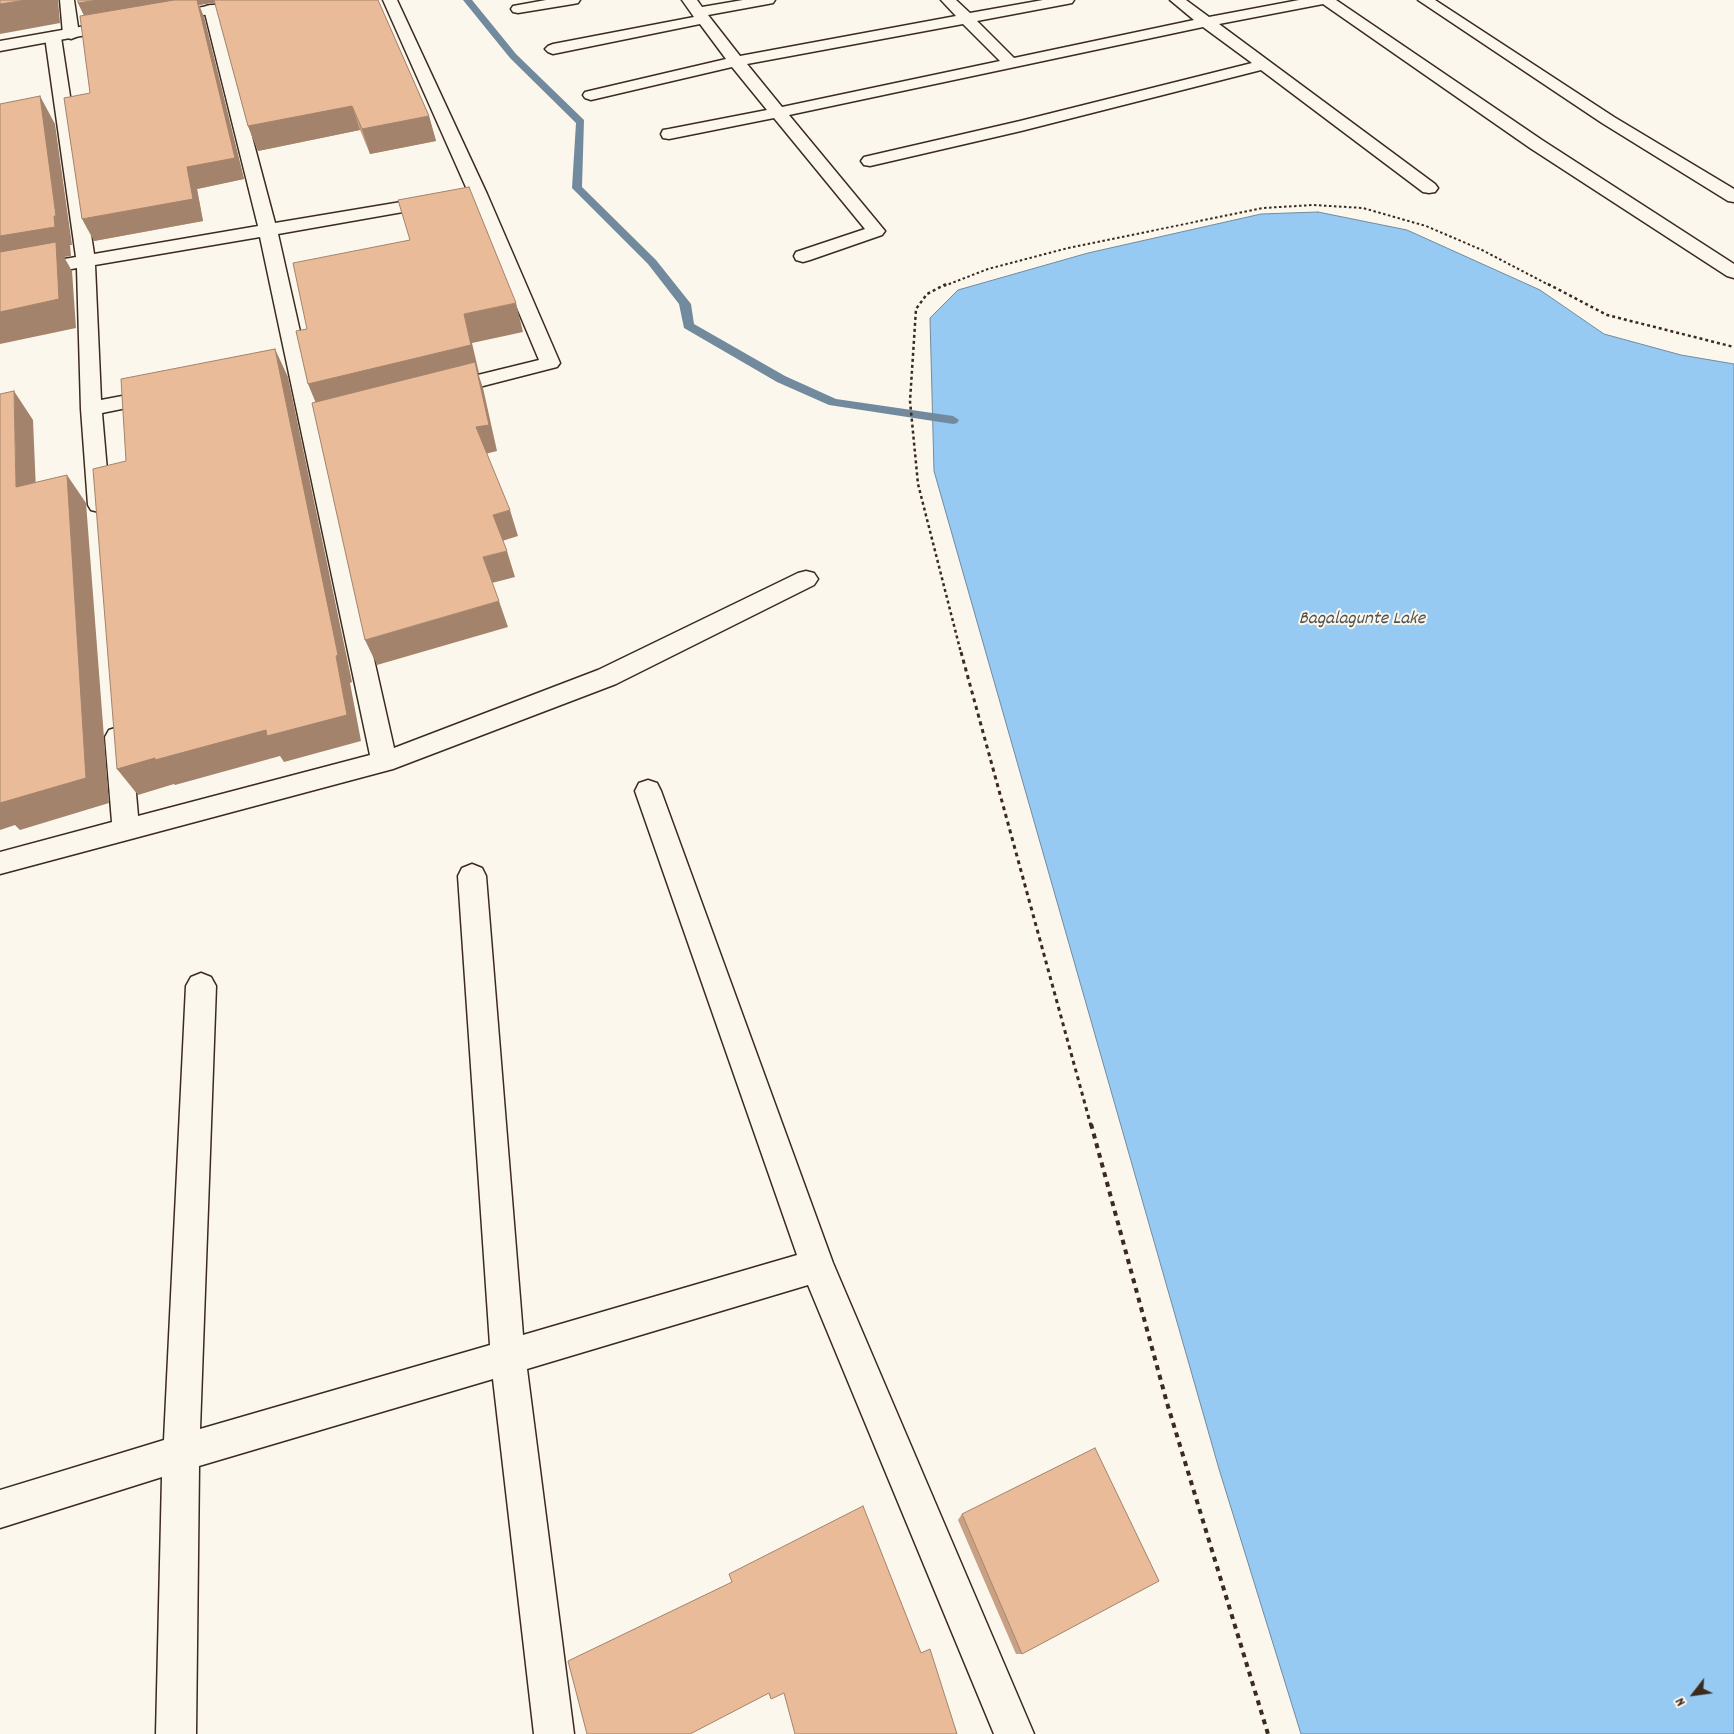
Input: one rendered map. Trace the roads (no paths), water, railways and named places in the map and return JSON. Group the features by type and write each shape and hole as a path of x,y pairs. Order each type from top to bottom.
{"street":[{"path":"67,0 71,34"},
{"path":"0,46 266,0"},
{"path":"390,0 478,194 550,363 425,395"},
{"path":"518,9 572,0"},
{"path":"689,0 736,61 780,112 876,231 803,256"},
{"path":"553,50 768,0"},
{"path":"948,0 1011,63"},
{"path":"591,95 736,61 1067,0"},
{"path":"1177,0 1429,188"},
{"path":"1263,0 1276,10"},
{"path":"669,134 1205,22 1325,0 1536,144 1734,272"},
{"path":"1425,0 1608,120 1734,197"},
{"path":"211,10 268,230 289,368 320,422 384,762"},
{"path":"53,37 86,261 92,409 101,526"},
{"path":"870,161 1021,126 1263,65"},
{"path":"0,276 478,194"},
{"path":"92,409 176,392"},
{"path":"0,863 384,762 607,677 806,579"},
{"path":"116,712 126,830"},
{"path":"648,791 818,1266 1014,1734"},
{"path":"472,876 508,1358 554,1734"},
{"path":"176,1734 180,1453 201,986"},
{"path":"0,1509 180,1453 818,1266"}],"water":[{"name":"Bagalagunte Lake","path":"1318,212 1407,230 1540,290 1604,334 1681,355 1734,364 1734,1734 1301,1734 1219,1469 934,471 930,318 958,290 1088,253 1261,214"}],"waterway":[{"path":"467,0 513,56 581,122 577,188 652,262 685,304 688,326 781,379 833,402 953,420"}]}
